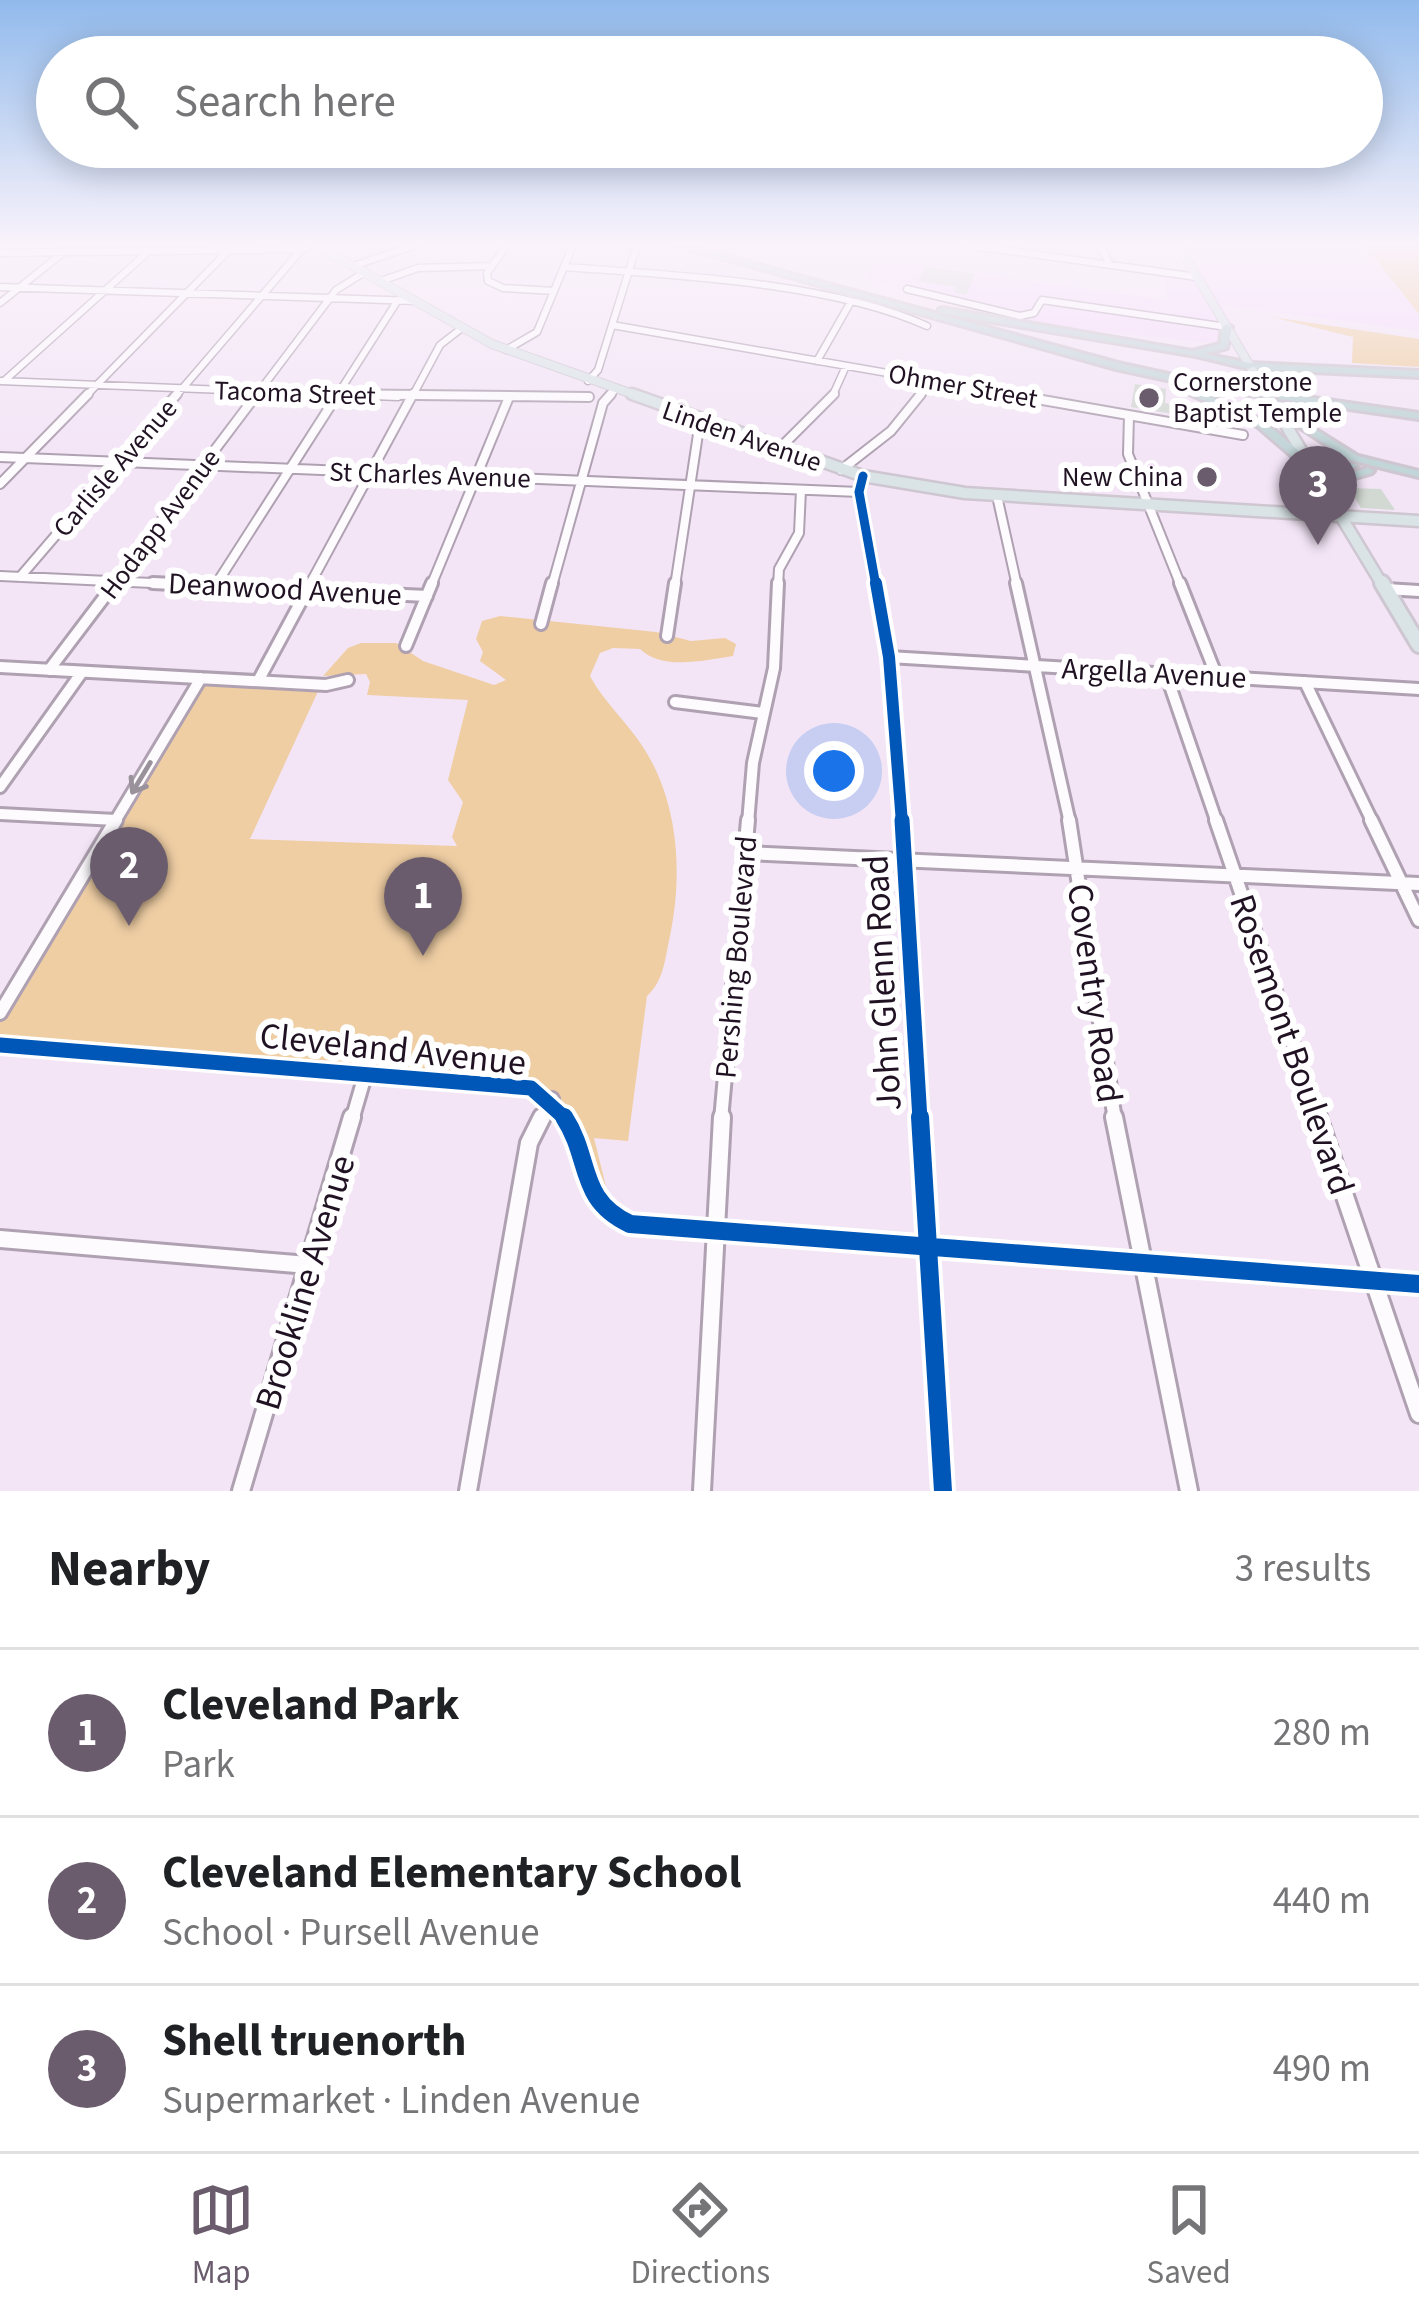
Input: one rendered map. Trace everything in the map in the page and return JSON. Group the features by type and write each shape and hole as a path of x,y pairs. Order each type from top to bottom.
{"highway":[{"path":"921,315 1073,362 1211,397 1261,424 1312,468"},
{"path":"955,315 1064,345 1225,378 1419,406"},
{"path":"963,315 1192,354 1251,369 1419,374"},
{"path":"953,324 1209,386 1419,416"},
{"path":"1192,354 1224,346 1227,327"},
{"path":"1275,407 1354,458 1419,477"},
{"path":"1303,452 1419,477"},
{"path":"1332,500 1344,478 1356,471 1378,471"}],"main road":[{"name":"Linden Avenue","path":"439,315 506,350 863,476 997,496 1419,521"},
{"path":"1220,315 1419,645"}],"street":[{"path":"1,382 78,315"},
{"path":"0,484 166,315"},
{"name":"Carlisle Avenue","path":"20,577 246,315"},
{"name":"Hodapp Avenue","path":"50,670 317,315"},
{"path":"214,586 389,315"},
{"path":"506,350 537,332 544,315"},
{"path":"588,381 598,370 615,315"},
{"path":"817,361 843,315"},
{"path":"902,315 927,326"},
{"path":"1138,315 1227,327"},
{"name":"Ohmer Street","path":"612,325 1243,435"},
{"path":"258,681 440,345 462,328"},
{"path":"778,448 831,400 846,366"},
{"path":"842,470 880,442 915,406 927,380"},
{"name":"Tacoma Street","path":"1,382 411,397 589,397"},
{"path":"541,625 603,403 614,391"},
{"path":"406,646 509,397"},
{"path":"1129,415 1126,449 1217,677"},
{"path":"667,636 700,421"},
{"name":"St Charles Avenue","path":"0,457 859,492"},
{"name":"John Glenn Road","path":"863,476 859,492 889,657 905,859 943,1491"},
{"name":"Pershing Boulevard","path":"698,1491 728,1027 753,763 774,668 778,569 799,533 801,490"},
{"name":"Coventry Road","path":"997,496 1078,868 1108,1092 1189,1491"},
{"name":"Deanwood Avenue","path":"0,576 427,596"},
{"path":"1386,589 1419,591"},
{"name":"Argella Avenue","path":"889,657 1419,688"},
{"path":"0,668 326,685 348,680"},
{"path":"0,788 82,672"},
{"name":"Rosemont Boulevard","path":"1166,674 1419,1414"},
{"path":"0,1013 201,678"},
{"path":"1305,682 1419,920"},
{"path":"675,701 764,713"},
{"path":"0,814 116,820"},
{"path":"747,853 1419,884"},
{"name":"Cleveland Avenue","path":"0,1045 516,1084 552,1100 575,1132 591,1192 614,1219 1419,1283"},
{"name":"Brookline Avenue","path":"241,1491 366,1072"},
{"path":"468,1491 529,1143 552,1100"},
{"path":"0,1239 308,1265"}],"shaded area":[{"path":"992,315 1227,315 1244,346 1025,324"},
{"path":"1295,315 1419,315 1419,331"},
{"path":"1272,317 1419,339 1419,367 1352,363 1353,337"},
{"path":"500,616 656,632 691,641 725,638 736,644 733,656 684,662 660,660 640,649 613,648 600,653 590,676 654,766 670,813 677,862 670,936 660,976 647,996 628,1141 594,1138 614,1219 575,1132 546,1095 0,1045 0,1013 201,678 321,685 250,839 457,846 452,837 463,802 448,780 468,700 367,695 370,682 366,674 323,676 348,648 361,643 396,643 423,661 494,685 506,680 480,661 483,652 476,639 482,621"}],"building":[{"name":"Cornerstone Baptist Temple","path":"1135,384 1166,389 1165,403 1209,411 1215,421 1131,407"},
{"path":"1349,488 1381,489 1395,510 1361,508"}],"cycle path":[{"path":"863,476 859,492 889,657 898,761 943,1491"},
{"path":"0,1045 531,1088 554,1104 568,1123 596,1200 609,1214 630,1224 1419,1284"}],"place":[{"name":"Cornerstone Baptist Temple","path":"1149,398"},
{"name":"New China","path":"1207,477"},
{"name":"Shell truenorth","path":"1318,545"},
{"name":"Cleveland Elementary School","path":"129,926"},
{"name":"Cleveland Park","path":"423,956"}]}
